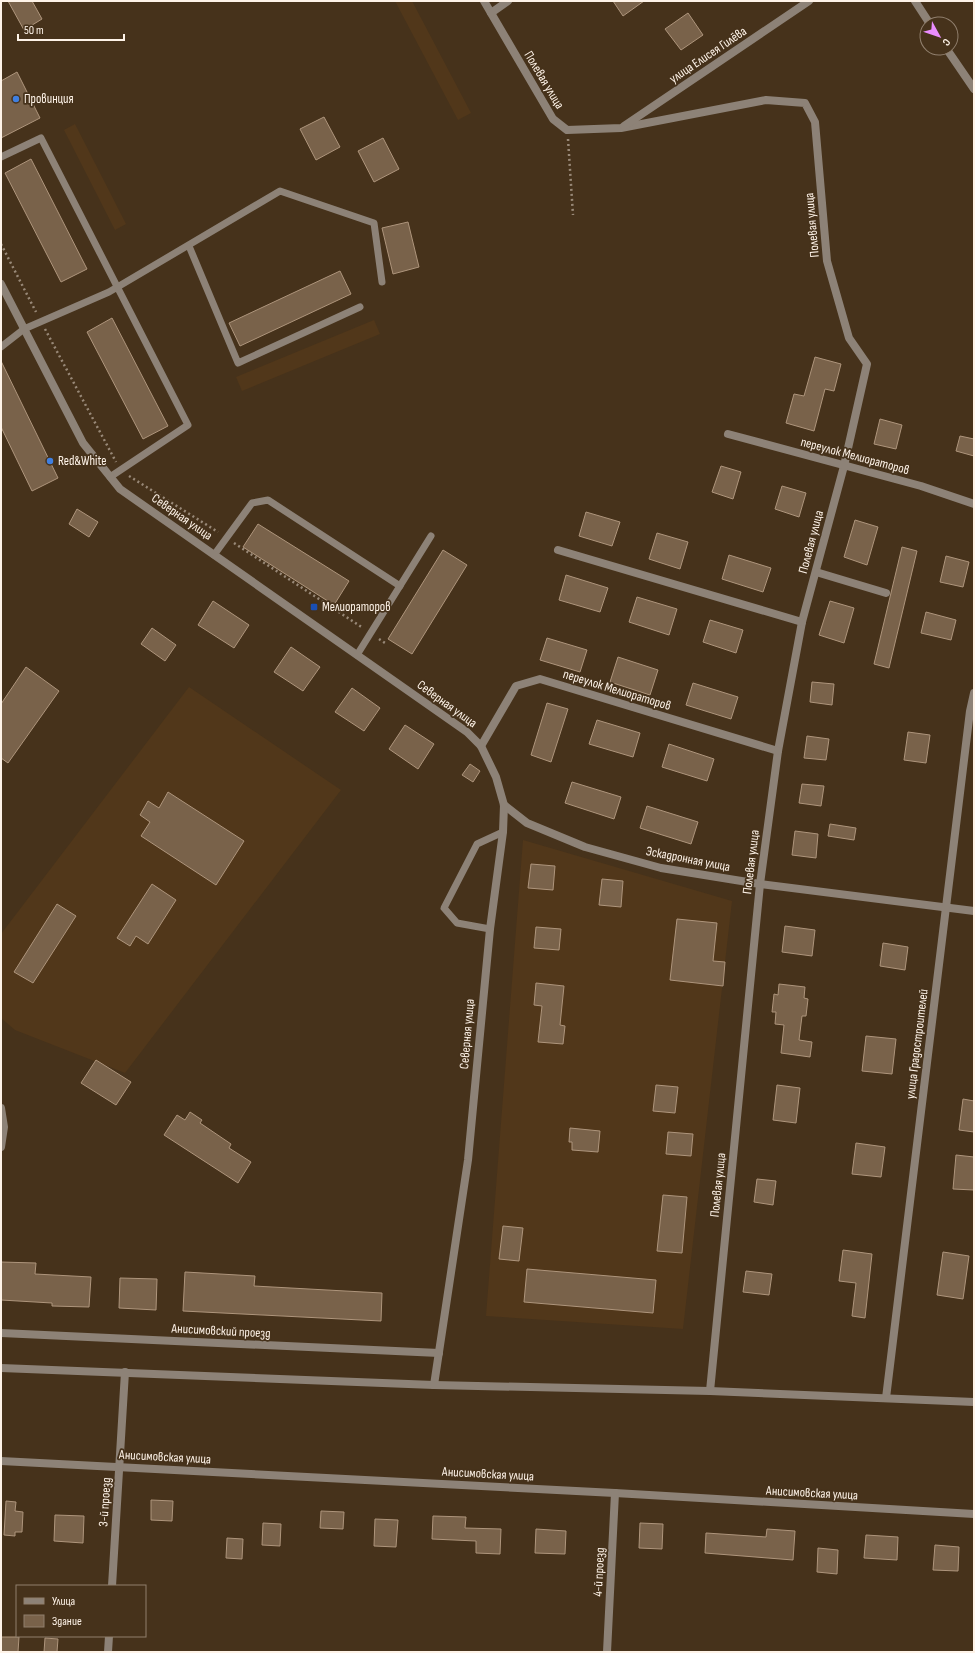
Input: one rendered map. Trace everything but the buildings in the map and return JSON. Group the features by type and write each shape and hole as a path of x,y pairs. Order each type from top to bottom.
{"street":[{"name":"Полевая улица","path":"484,1 553,119 568,130 621,128 766,100 805,103 815,122 827,261 850,338 867,364 844,466 802,622 778,751 760,884 710,1391"},
{"path":"491,13 508,1"},
{"name":"улица Елисея Гилёва","path":"621,128 809,1"},
{"path":"914,1 924,16"},
{"path":"952,56 974,88"},
{"name":"Северная улица","path":"1,284 83,443 120,489 467,732 481,746 496,777 504,806 503,832 490,929 468,1160 434,1385"},
{"name":"переулок Мелиораторов","path":"728,434 921,486 974,504"},
{"path":"558,550 802,622"},
{"path":"816,572 886,593"},
{"name":"переулок Мелиораторов","path":"481,746 516,686 540,679 778,751"},
{"name":"улица Градостроителей","path":"886,1398 945,908 970,711 974,694"},
{"name":"Эскадронная улица","path":"504,806 527,824 585,847 661,868 760,884 974,911"},
{"path":"1,1108 1,1147"},
{"name":"Анисимовский проезд","path":"1,1333 439,1352"},
{"path":"1,1368 434,1385 710,1391 974,1402"},
{"name":"3-й проезд","path":"112,1585 125,1372"},
{"name":"Анисимовская улица","path":"1,1461 615,1493 974,1514"},
{"name":"4-й проезд","path":"607,1652 615,1493"},
{"path":"108,1652 109,1637"}],"lane":[{"path":"1,157 41,138 188,425 110,477"},
{"path":"1,347 24,329 117,287 189,246 280,191 374,223 382,282"},
{"path":"189,246 238,364 360,306"},
{"path":"214,555 252,503 268,500 400,586"},
{"path":"357,655 431,536"},
{"path":"490,929 456,923 444,908 477,844 503,832"}],"path":[{"path":"568,130 573,215"},
{"path":"1,244 120,470 227,538 385,643"}],"shaded area":[{"path":"395,1 412,1 471,113 458,120"},
{"path":"75,124 126,224 115,230 64,130"},
{"path":"374,320 380,334 242,391 236,377"},
{"path":"189,687 341,790 125,1073 15,1030 1,1018 1,934"},
{"path":"523,840 732,901 683,1329 486,1316"}],"place":[{"name":"Провинция","path":"16,99"},
{"name":"Red&White","path":"50,461"},
{"name":"Мелиораторов","path":"314,607"}]}
